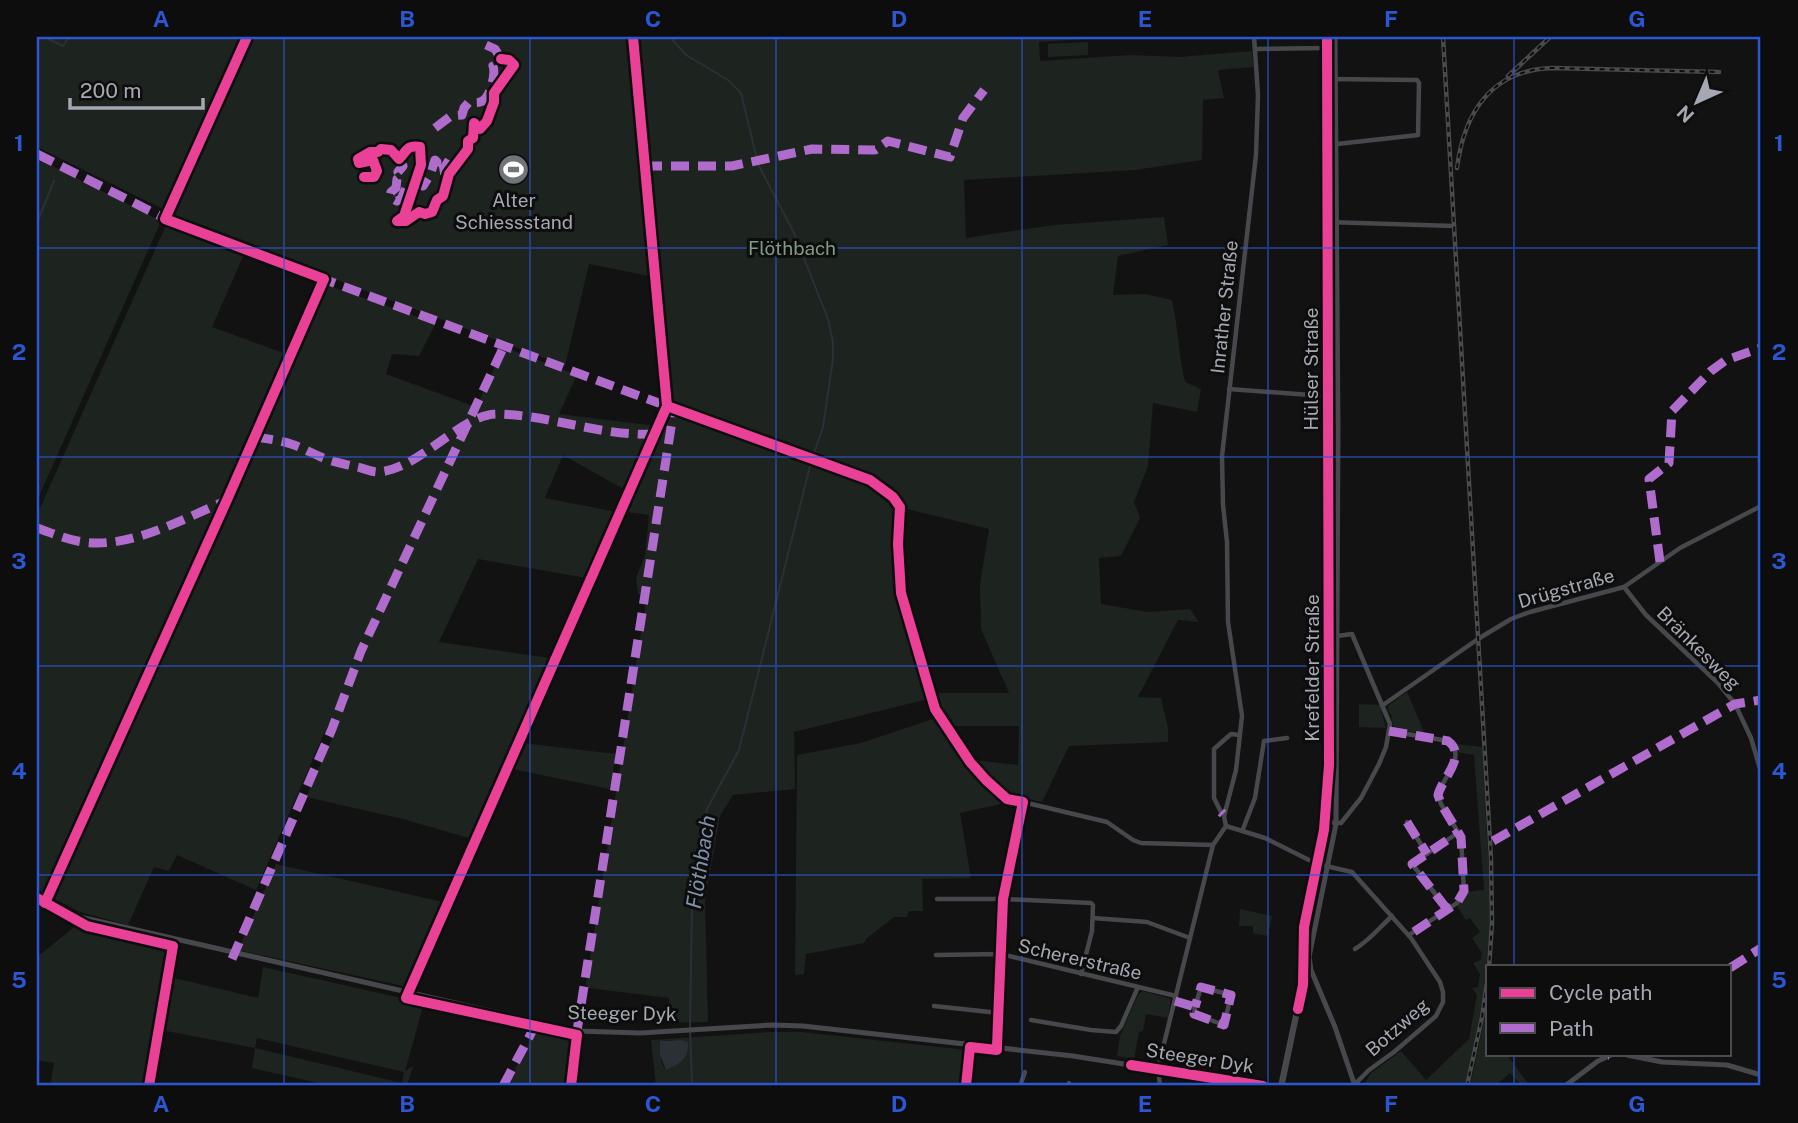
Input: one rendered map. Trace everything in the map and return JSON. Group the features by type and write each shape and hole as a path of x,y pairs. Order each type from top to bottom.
{"street":[{"name":"Inrather Straße","path":"1223,814 1231,794 1242,716 1228,622 1229,581 1222,456 1256,155 1258,95 1254,37"},
{"name":"Hülser Straße","path":"1327,37 1329,515"},
{"name":"Hülser Straße","path":"1335,37 1338,601"},
{"path":"1255,49 1327,48"},
{"path":"1327,79 1417,80 1419,83 1418,135 1337,144"},
{"path":"1327,222 1454,226"},
{"path":"1229,389 1338,397"},
{"name":"Drügstraße","path":"1383,705 1511,619 1624,587 1680,548 1761,506"},
{"name":"Krefelder Straße","path":"1282,1086 1303,985 1304,927 1325,822 1329,765 1329,515"},
{"name":"Bränkesweg","path":"1624,587 1646,615 1718,683 1735,704 1751,738 1761,772"},
{"name":"Krefelder Straße","path":"1316,983 1309,957 1336,824 1338,601"},
{"path":"1325,822 1336,824 1343,821 1361,798 1379,764 1390,724 1352,634 1337,636"},
{"path":"1389,731 1452,743 1454,764 1438,795 1462,842 1464,891 1457,903 1409,935"},
{"path":"1160,1086 1158,1068 1213,845 1226,826 1214,798 1214,748 1231,734 1240,735"},
{"path":"1243,829 1255,798 1264,741 1287,738"},
{"path":"998,1046 1003,899 1023,802 1107,822 1141,843 1213,845"},
{"path":"1407,822 1427,853"},
{"name":"Botzweg","path":"1226,826 1243,829 1277,843 1317,864 1352,872 1409,935 1440,982 1443,992 1441,1007 1433,1020 1369,1070 1355,1086"},
{"path":"1447,909 1412,866 1413,862 1459,832"},
{"name":"Steeger Dyk","path":"37,893 80,917 577,1031 640,1033 803,1026 998,1046 1264,1086"},
{"path":"937,899 1091,903 1093,918 1082,974"},
{"path":"1355,949 1370,940 1374,932 1392,916"},
{"path":"1093,918 1147,922 1190,939"},
{"name":"Schererstraße","path":"936,955 1002,954 1138,987 1195,1007"},
{"path":"1303,985 1310,979 1316,983 1335,1027 1355,1086"},
{"path":"1031,1020 1116,1031 1121,1026 1138,987"},
{"name":"Schererstraße","path":"1201,987 1231,995 1224,1025 1195,1014 1195,1007 1201,987"},
{"path":"934,1006 999,1013"},
{"path":"571,1086 577,1031"},
{"path":"965,1086 970,1043"},
{"path":"1565,1086 1609,1056"},
{"path":"1632,1056 1662,1062 1727,1065 1761,1075"},
{"path":"1020,1086 1025,1072"}],"green space":[{"path":"37,37 243,37 163,209 37,147"},
{"path":"251,37 629,37 649,276 589,264 565,366 170,217"},
{"path":"637,37 1116,37 1039,42 1040,61 1130,55 1179,57 1252,51 1253,67 1218,70 1224,98 1203,100 1202,160 1135,170 964,180 966,238 1054,225 1164,217 1168,245 1118,256 1113,295 1144,294 1172,300 1185,382 1201,389 1197,412 1153,403 1148,466 1134,502 1140,518 1121,556 1099,558 1101,604 1148,612 1190,609 1199,622 1178,620 1138,697 1161,698 1168,728 1168,742 1069,746 1042,802 1008,795 973,760 1018,765 1019,726 947,726 931,693 1009,693 981,629 980,584 989,529 903,508 895,496 898,581 909,633 928,699 794,732 795,789 733,795 720,816 705,901 708,1022 667,1023 669,998 588,988 586,983 647,595 638,594 636,578 645,555 649,515 627,512 625,508 663,420 669,420"},
{"path":"1088,42 1088,55 1048,57 1048,44"},
{"path":"37,158 161,221 37,501 40,480 37,479"},
{"path":"167,223 245,252 212,327 289,355 235,477 326,285 436,323 419,356 392,354 386,374 476,407 504,347 577,375 559,414 657,426 627,491 563,455 545,498 617,512 586,578 478,559 439,642 550,658 472,839 403,819 306,797 334,734 325,731 256,890 177,855 169,871 154,867 128,925 80,912 37,890 37,515"},
{"path":"1407,692 1425,734 1394,729 1393,716 1389,713 1388,706"},
{"path":"1359,704 1380,705 1386,728 1359,727"},
{"path":"936,718 969,764 1005,803 960,813 971,878 922,879 923,911 909,911 907,917 894,917 864,943 806,954 804,974 795,975 797,755 861,743"},
{"path":"522,743 616,754 610,789 512,769"},
{"path":"1456,744 1482,747 1490,888 1490,926 1483,1000 1465,1086 1363,1086 1371,1073 1401,1051 1426,1080 1469,1039 1477,995 1472,988 1478,987 1480,974 1473,963 1481,960 1482,953 1472,938 1480,932 1470,918 1466,920 1457,906 1466,892 1484,890 1474,755 1456,752"},
{"path":"276,864 443,902 408,987 238,950"},
{"path":"1240,909 1272,916 1268,936 1253,933 1253,926 1239,926"},
{"path":"77,925 169,947 145,1086 50,1086 54,1063 37,1060 37,957"},
{"path":"263,967 424,1003 405,1071 413,1066 407,1086 331,1086 252,1068 255,1048 161,1030 170,977 258,998","holes":["257,1038 404,1072 402,1083 255,1048"]},
{"path":"1143,991 1171,999 1168,1018 1146,1014 1143,1031 1139,1032 1134,1059 1117,1056 1120,1036 1138,995"},
{"path":"1485,1016 1486,1056 1508,1056 1530,1086 1522,1086 1510,1073 1495,1086 1470,1086"},
{"path":"537,1028 574,1035 568,1086 506,1086"},
{"path":"801,1032 967,1050 963,1086 656,1086 651,1040","holes":["667,1040 682,1040 688,1043 673,1066 666,1070 661,1059"]}],"shaded area":[{"path":"660,1041 688,1042 685,1058 666,1070 660,1055"}],"waterway":[{"path":"44,37 63,46 69,37"},
{"name":"Flöthbach","path":"670,37 686,55 728,80 741,93 758,164 794,233 828,319 833,342 823,427 811,462 739,750 707,809 692,905 692,1086"},
{"path":"37,223 54,181"}],"tram line":[{"path":"1279,1086 1306,959 1307,929 1325,852 1332,798 1331,37"}],"railway":[{"path":"1443,37 1491,859 1492,923 1489,965"},
{"path":"1508,76 1549,38"},
{"path":"1457,168 1466,129 1474,113 1484,98 1512,77 1552,68 1719,72"},
{"path":"1467,1086 1486,990"}],"marked path":[{"path":"486,45 495,49 501,59"},
{"path":"435,128 451,116 462,115 469,102 479,102 487,97 494,75 493,66 500,63 501,59"},
{"path":"644,166 732,166 812,149 875,150 888,141 950,157 963,118 984,90"},
{"path":"37,154 170,221"},
{"path":"397,158 403,166 398,172 401,176 397,179 396,188 390,197 397,201 401,199 406,188"},
{"path":"416,180 423,186 435,160 437,171 443,170 449,160"},
{"path":"318,277 672,408"},
{"path":"232,959 332,729 361,651 505,344"},
{"path":"1660,562 1649,479 1669,463 1672,411 1711,371 1726,360 1761,348"},
{"path":"577,1031 672,421 672,412 667,406"},
{"path":"255,437 287,443 330,460 378,472 409,462 469,423 483,416 497,414 616,432 656,434"},
{"path":"37,528 83,542 120,541 157,530 226,501"},
{"path":"1493,841 1735,704 1761,700"},
{"path":"1389,731 1448,741 1455,753 1455,760 1438,795 1461,837 1464,891 1457,903 1409,935"},
{"path":"1407,822 1427,854"},
{"path":"1447,909 1412,864 1459,832"},
{"path":"1731,967 1761,948"},
{"path":"1175,1001 1195,1007 1194,1014 1224,1025 1231,995 1201,987 1195,1007"},
{"path":"503,1086 535,1022"}],"cycle path":[{"path":"45,903 324,279 165,219 247,37"},
{"path":"571,1086 577,1035 406,998 667,406 633,37"},
{"path":"1298,1009 1303,985 1304,927 1324,830 1329,765 1327,37"},
{"path":"364,177 374,177 377,171 373,160 359,163 358,159 370,152 391,150 399,159 409,148 420,147 421,165 404,216 397,221 406,221 419,212 432,212 437,200 443,196 449,174 468,149 468,141 473,138 474,123 480,129 487,121 494,102 494,93 514,65 509,60 501,59"},
{"path":"667,406 870,480 893,497 900,507 898,544 901,593 935,709 970,762 986,780 1007,799 1023,802 1003,899 997,1050 970,1047 966,1086"},
{"path":"37,898 87,926 173,946 149,1086"},
{"path":"1131,1065 1263,1086"}],"place":[{"name":"Alter Schiessstand","path":"514,169"}]}
